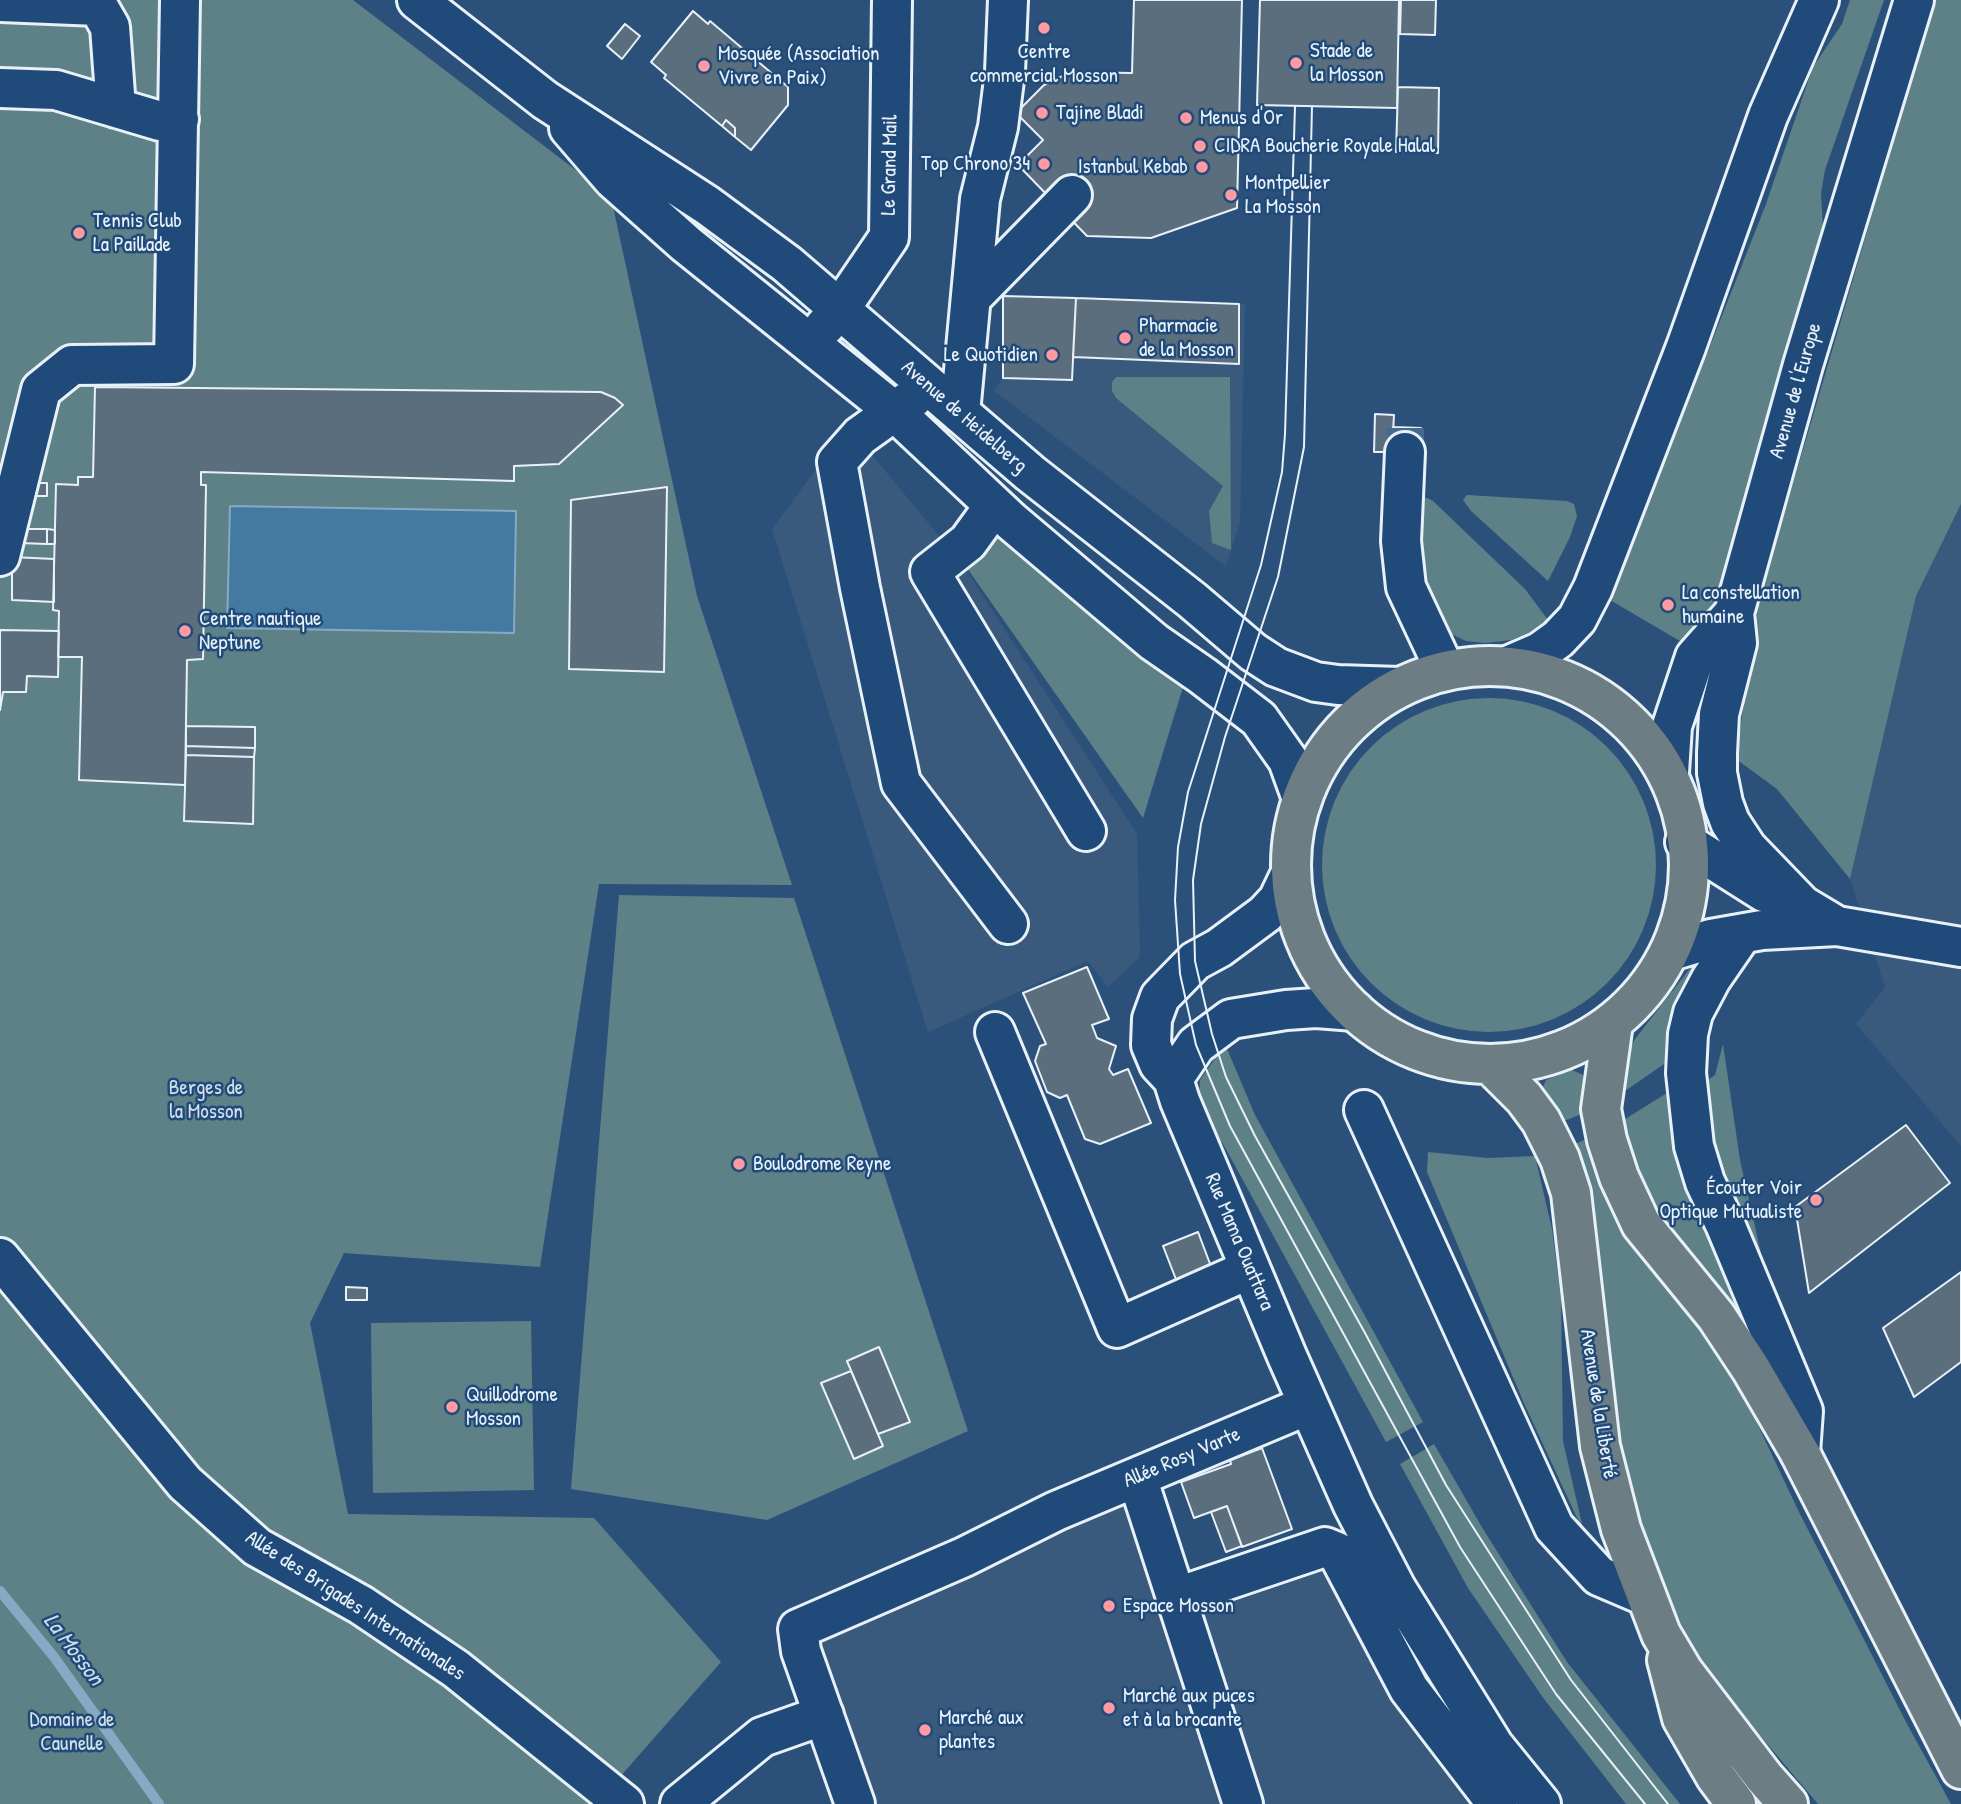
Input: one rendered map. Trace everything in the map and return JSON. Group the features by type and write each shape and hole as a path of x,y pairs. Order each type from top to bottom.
{"main road":[{"path":"1479,664 1510,665 1527,667 1569,680 1610,703 1644,734 1669,772 1685,842 1686,872 1682,905 1671,951 1651,986 1623,1016 1576,1047 1519,1060 1473,1064 1412,1049 1367,1022 1325,978 1304,936 1290,875 1293,832 1301,796 1340,736 1363,715 1400,687 1445,670 1479,664"},
{"path":"1613,1023 1601,1109 1607,1140 1619,1177 1641,1224 1716,1316 1751,1368 1800,1453 1961,1769"},
{"name":"Avenue de la Liberté","path":"1490,1064 1524,1098 1541,1121 1560,1159 1571,1193 1600,1446 1621,1530 1661,1634 1684,1671 1764,1777 1788,1804"},
{"path":"1661,1634 1682,1718 1716,1777 1736,1804"}],"street":[{"path":"0,556 41,390 72,365 174,363 180,0"},
{"name":"Le Grand Mail","path":"808,344 840,309 889,237 892,0"},
{"path":"960,413 979,199 998,127 1005,72 1008,0"},
{"path":"1510,665 1540,652 1558,639 1577,620 1593,588 1686,347 1768,116 1819,0"},
{"name":"Avenue de l'Europe","path":"1669,772 1672,726 1695,657 1734,613 1803,365 1914,0"},
{"name":"Avenue de Heidelberg","path":"421,1 545,100 707,205 787,264 1030,474 1192,600 1252,652 1276,667 1316,682 1400,687"},
{"path":"0,2 98,6 110,27 116,108"},
{"path":"0,88 56,90 160,121 179,102"},
{"name":"Avenue de Heidelberg","path":"545,100 613,179 686,244 894,411 994,506 1154,642 1259,719 1288,760 1301,796"},
{"path":"971,298 1072,195"},
{"path":"930,387 860,436 837,462 901,783 1008,924"},
{"path":"1405,452 1401,541 1406,587 1445,670"},
{"path":"994,506 968,542 930,572 1086,831"},
{"path":"1734,613 1737,643 1718,727 1717,773 1723,803 1730,822 1747,848 1802,905"},
{"path":"1685,842 1764,892 1802,905 1837,926"},
{"name":"Rue Mama Ouattara","path":"1290,875 1278,900 1265,914 1219,948 1195,961 1160,997 1152,1020 1150,1045 1159,1064 1173,1079 1308,1405 1341,1480 1396,1588 1494,1746 1541,1804"},
{"path":"1671,951 1711,939 1762,930 1837,926 1961,947"},
{"path":"1742,934 1711,979 1693,1013 1688,1034 1686,1073 1692,1134 1705,1182 1726,1224 1803,1411 1800,1453"},
{"path":"1173,1079 1196,1045 1231,1020 1286,1010 1316,1008 1354,1011"},
{"path":"995,1032 1117,1328 1250,1269"},
{"path":"1364,1110 1554,1527 1599,1576 1646,1596"},
{"name":"Allée des Brigades Internationales","path":"0,1258 185,1483 257,1547 361,1605 456,1669 624,1804"},
{"name":"Allée Rosy Varte","path":"824,1715 801,1651 798,1629 964,1557 1056,1511 1308,1405"},
{"path":"1137,1477 1243,1804"},
{"path":"1325,1548 1329,1530 1324,1517 1341,1480"},
{"path":"1177,1597 1325,1548 1337,1552 1409,1689 1497,1804"},
{"path":"680,1804 762,1737 824,1715 855,1804"}],"shaded area":[{"path":"1003,296 1245,304 1240,523 1226,566 994,391 1003,378"},
{"path":"848,426 963,565 1137,834 1140,957 1108,987 1088,961 928,1032 772,529"},
{"path":"1961,504 1961,1146 1856,1024 1885,987 1850,879 1916,596"},
{"path":"230,506 516,511 514,633 227,628"},
{"name":"Marché aux puces et à la brocante","path":"1124,1501 1164,1615 1330,1566 1445,1769 1474,1804 841,1804 786,1648"}],"green space":[{"path":"0,0 353,0 611,197 697,596 792,885 599,884 540,1267 344,1253 310,1323 348,1514 594,1518 721,1662 596,1804 0,1804"},
{"path":"1850,0 1884,0 1825,170 1821,193 1824,247 1748,516 1717,598 1685,644 1610,600 1766,204 1813,67 1842,24"},
{"path":"1935,0 1961,0 1961,504 1916,596 1850,879 1777,789 1736,759 1758,603"},
{"path":"1116,377 1230,377 1231,550 1212,543 1209,511 1223,486 1116,398 1112,391 1112,382"},
{"path":"1467,495 1567,501 1574,504 1577,516 1570,537 1548,581 1471,511 1463,500"},
{"path":"1415,496 1433,501 1525,589 1548,620 1533,631 1511,640 1485,643 1466,641 1449,633 1421,596"},
{"path":"980,537 1005,539 1183,687 1143,818 962,561"},
{"path":"1489,698 1522,701 1553,711 1582,726 1607,747 1628,772 1643,801 1653,832 1656,865 1653,898 1643,929 1628,958 1607,983 1582,1004 1553,1019 1522,1029 1489,1032 1456,1029 1425,1019 1396,1004 1371,983 1350,958 1335,929 1325,898 1322,865 1325,832 1335,801 1350,772 1371,747 1396,726 1425,711 1456,701"},
{"name":"Boulodrome Reyne","path":"619,895 794,898 968,1431 767,1520 571,1489"},
{"path":"1702,958 1674,1062 1667,1062 1622,1093 1628,1052 1635,1039 1695,962"},
{"path":"1225,1044 1255,1115 1423,1422 1386,1442 1222,1142 1215,1145 1199,1102 1200,1080"},
{"path":"1723,1044 1740,1160 1771,1298 1714,1177 1705,1082 1715,1075"},
{"path":"1572,1070 1583,1075 1584,1113 1564,1121 1543,1087 1546,1080"},
{"path":"1675,1088 1757,1344 1723,1292 1669,1227 1646,1187 1632,1153 1622,1121"},
{"path":"1589,1138 1629,1236 1704,1331 1739,1385 1798,1510 1951,1804 1818,1804 1714,1681 1680,1626 1637,1526 1617,1442 1606,1351 1600,1257 1590,1195 1582,1160 1575,1144"},
{"path":"1428,1152 1487,1158 1535,1156 1552,1229 1561,1298 1563,1441 1584,1533 1523,1401 1427,1172"},
{"name":"Quillodrome Mosson","path":"531,1321 534,1490 373,1493 371,1323"},
{"path":"1434,1444 1483,1529 1567,1662 1680,1804 1626,1804 1544,1699 1468,1588 1400,1464"}],"building":[{"path":"1134,0 1242,0 1237,208 1151,238 1087,236 1018,165 1043,140 1016,113 1044,85 1071,72 1132,73"},
{"path":"1260,0 1399,0 1397,108 1257,105"},
{"path":"1401,0 1436,0 1435,35 1400,34"},
{"path":"693,11 708,24 710,21 788,87 788,105 751,150 735,137 735,128 726,120 722,126 664,78 666,75 651,62"},
{"path":"625,24 640,36 622,59 607,46"},
{"path":"1398,87 1439,88 1438,153 1396,152"},
{"path":"726,120 735,128 735,137 722,126"},
{"path":"1003,296 1076,298 1072,380 1003,378"},
{"path":"1076,298 1239,304 1239,364 1073,357"},
{"path":"95,387 601,392 623,405 559,464 514,466 514,481 201,472 201,485 206,485 203,659 187,660 185,785 79,780 82,657 58,657 59,611 53,610 56,484 78,485 78,477 93,477"},
{"path":"1375,414 1394,415 1392,452 1374,452"},
{"path":"1393,427 1421,428 1421,453 1392,452"},
{"path":"35,483 47,483 47,496 35,496"},
{"path":"667,487 664,672 569,669 571,500"},
{"path":"21,529 47,529 47,544 20,543"},
{"path":"47,529 55,530 55,544 47,544"},
{"path":"12,557 54,559 54,602 12,600"},
{"path":"0,630 59,631 58,677 27,676 26,692 3,692 0,710"},
{"path":"186,726 255,727 255,748 186,746"},
{"path":"186,746 255,748 254,757 186,755"},
{"path":"186,755 254,757 253,824 184,821"},
{"path":"1087,967 1109,1019 1092,1025 1097,1038 1116,1046 1109,1069 1113,1075 1128,1069 1151,1123 1100,1144 1085,1139 1067,1095 1060,1098 1047,1092 1035,1061 1040,1046 1046,1044 1023,993"},
{"path":"1906,1125 1950,1183 1809,1293 1795,1207"},
{"path":"1198,1232 1212,1269 1177,1282 1163,1246"},
{"path":"1961,1272 1961,1362 1914,1397 1883,1328"},
{"path":"346,1287 367,1288 367,1300 346,1300"},
{"path":"879,1347 910,1422 878,1434 847,1361"},
{"path":"851,1371 883,1446 854,1459 821,1383"},
{"path":"1262,1448 1292,1529 1242,1547 1227,1506 1194,1518 1181,1482 1231,1464 1230,1460"},
{"path":"1227,1506 1242,1546 1226,1552 1211,1512"}],"waterway":[{"name":"La Mosson","path":"0,1591 54,1657 159,1804"}],"tunnel":[{"path":"1405,428 1405,452"}],"tram line":[{"path":"1295,106 1282,472 1261,565 1188,792 1178,847 1175,900 1180,974 1196,1045 1230,1126 1460,1547 1556,1694 1645,1804"},
{"path":"1312,106 1304,447 1278,577 1225,737 1201,824 1193,880 1195,961 1212,1034 1226,1077 1255,1136 1446,1485 1571,1680 1668,1804"}],"place":[{"name":"Centre commercial Mosson","path":"1044,28"},
{"name":"Stade de la Mosson","path":"1296,63"},
{"name":"Mosquée (Association Vivre en Paix)","path":"704,66"},
{"name":"Tajine Bladi","path":"1042,113"},
{"name":"Menus d'Or","path":"1186,118"},
{"name":"CIDRA Boucherie Royale Halal","path":"1200,146"},
{"name":"Top Chrono 34","path":"1044,164"},
{"name":"Istanbul Kebab","path":"1202,167"},
{"name":"Montpellier La Mosson","path":"1231,195"},
{"name":"Tennis Club La Paillade","path":"79,233"},
{"name":"Pharmacie de la Mosson","path":"1125,338"},
{"name":"Le Quotidien","path":"1052,355"},
{"name":"La constellation humaine","path":"1668,605"},
{"name":"Centre nautique Neptune","path":"185,631"},
{"name":"Boulodrome Reyne","path":"739,1164"},
{"name":"Écouter Voir Optique Mutualiste","path":"1816,1200"},
{"name":"Quillodrome Mosson","path":"452,1407"},
{"name":"Espace Mosson","path":"1109,1606"},
{"name":"Marché aux puces et à la brocante","path":"1109,1708"},
{"name":"Marché aux plantes","path":"925,1730"}],"park label":[{"name":"Berges de la Mosson","path":"206,1100"},
{"name":"Domaine de Caunelle","path":"72,1732"}]}
